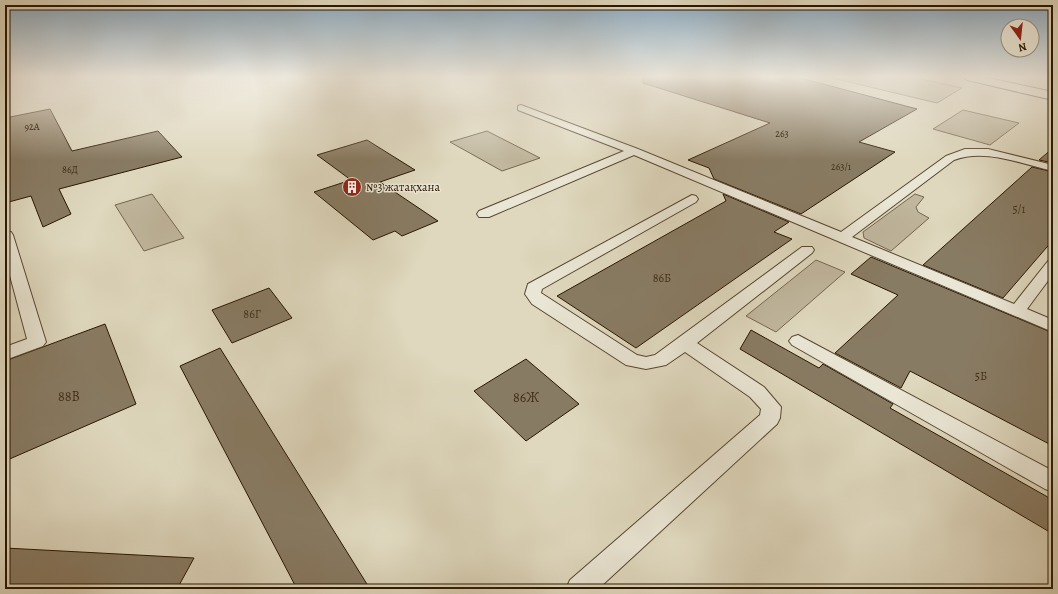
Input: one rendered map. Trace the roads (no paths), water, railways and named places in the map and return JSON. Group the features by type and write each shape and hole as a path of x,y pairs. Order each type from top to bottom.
{"lane":[{"path":"521,108 634,151 1053,326"},
{"path":"484,214 634,151"},
{"path":"842,238 950,158 965,152 988,152 1053,168"},
{"path":"692,199 534,287 533,294 538,300 632,360 646,363 660,360 685,343 807,250"},
{"path":"5,354 37,342 6,235"},
{"path":"1017,311 1053,264"},
{"path":"798,342 1053,482"},
{"path":"579,589 770,418 771,407 757,392 685,343"}],"place":[{"name":"№3 жатақхана","path":"352,187"}]}
